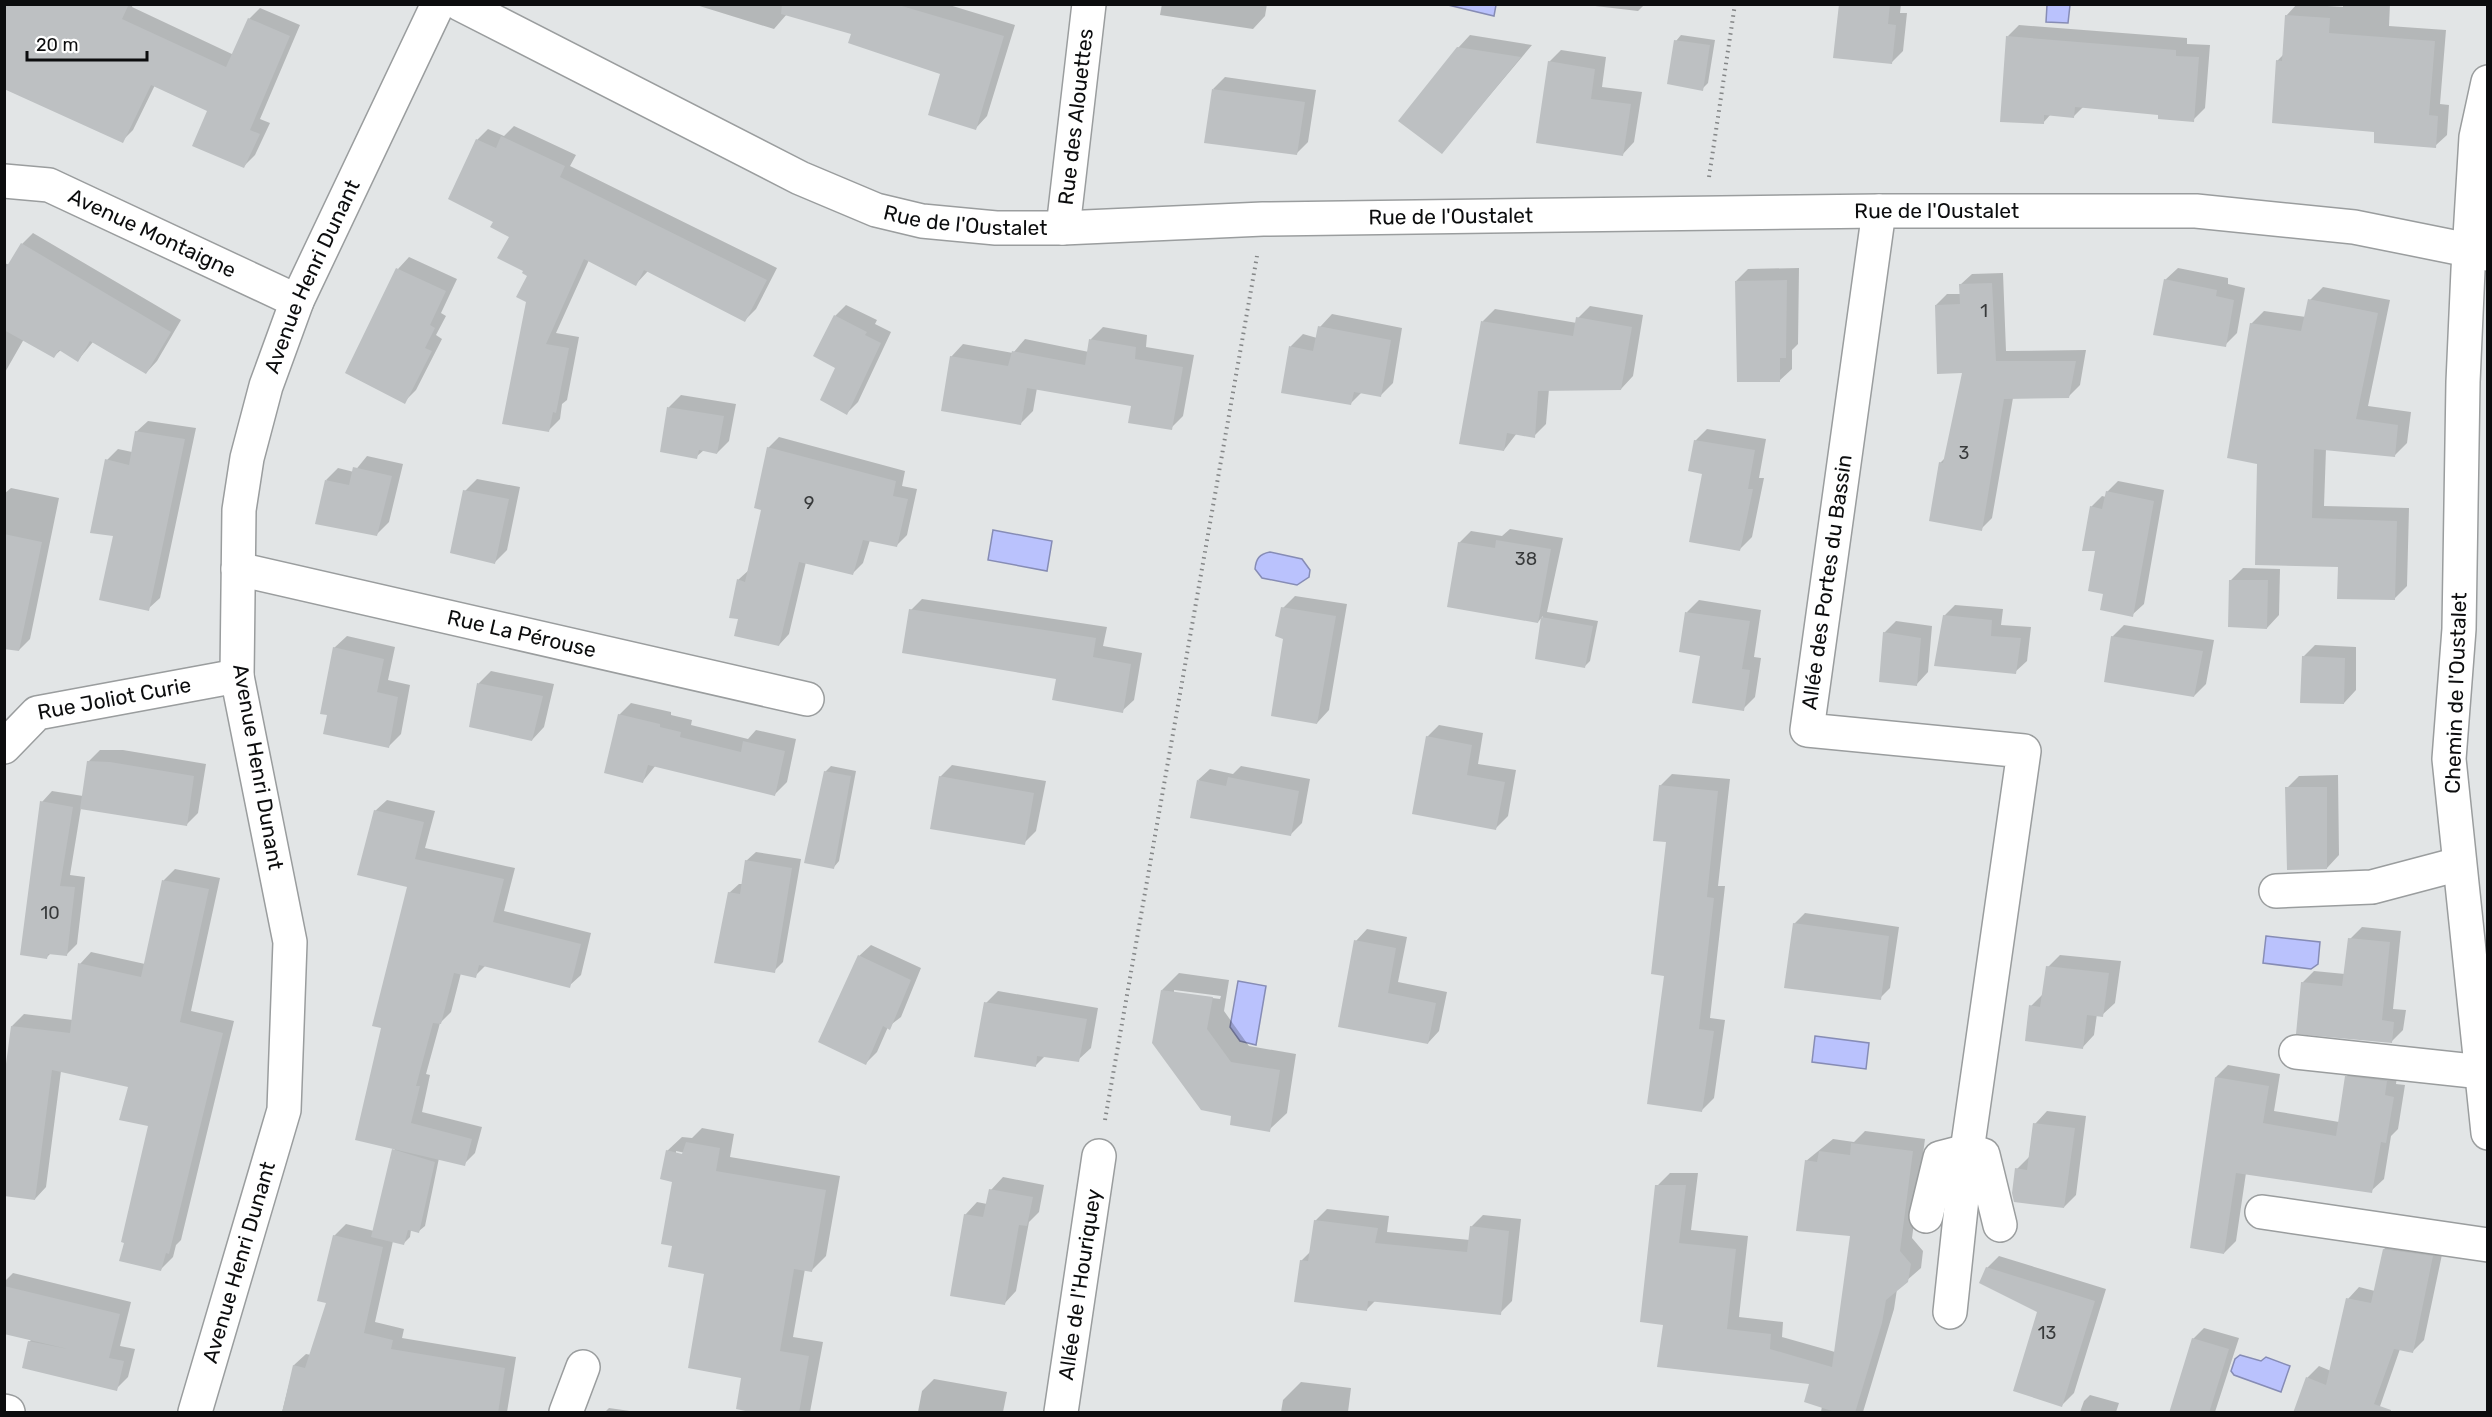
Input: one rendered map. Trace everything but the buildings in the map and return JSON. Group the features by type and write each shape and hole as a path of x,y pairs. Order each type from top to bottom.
{"street":[{"name":"Avenue Henri Dunant","path":"195,1413 284,1110 290,942 237,676 239,510 248,458 266,386 297,301 438,4"},
{"name":"Rue de l'Oustalet","path":"460,4 800,178 876,210 922,221 960,226 1063,228 1263,219 1879,211 2196,211 2355,227 2479,252"},
{"name":"Rue des Alouettes","path":"1063,228 1089,4"},
{"name":"Chemin de l'Oustalet","path":"2487,82 2476,137 2479,252 2463,381 2473,631 2450,759 2487,1133"},
{"name":"Avenue Montaigne","path":"4,181 49,185 297,301"},
{"name":"Allée des Portes du Bassin","path":"1879,211 1807,730 2024,751 1967,1151"},
{"name":"Rue La Pérouse","path":"238,569 807,699"},
{"name":"Rue Joliot Curie","path":"4,747 37,713 237,676"},
{"path":"2276,891 2372,887 2459,864"},
{"path":"2296,1052 2482,1072"},
{"path":"1926,1216 1940,1158 1967,1151 1983,1155 2000,1226"},
{"path":"1950,1312 1967,1151"},
{"name":"Allée de l'Houriquey","path":"1061,1413 1099,1156"},
{"path":"2262,1212 2487,1245"},
{"path":"566,1413 583,1367"}],"path":[{"path":"1707,184 1735,4"},
{"path":"1099,1156 1263,219"}],"water":[{"path":"1448,5 1496,5 1494,16"},
{"path":"2047,5 2070,5 2068,23 2046,22"},
{"path":"993,530 1052,541 1047,571 988,560"},
{"path":"1270,552 1302,559 1310,570 1309,577 1297,585 1262,578 1255,569 1256,562 1261,556"},
{"path":"2266,936 2320,942 2318,964 2311,969 2263,963"},
{"path":"1238,981 1266,986 1256,1045 1240,1041 1230,1027"},
{"path":"1815,1036 1869,1043 1866,1069 1812,1062"},
{"path":"2240,1355 2261,1361 2266,1357 2290,1366 2281,1392 2234,1375 2231,1371 2235,1359"}]}
